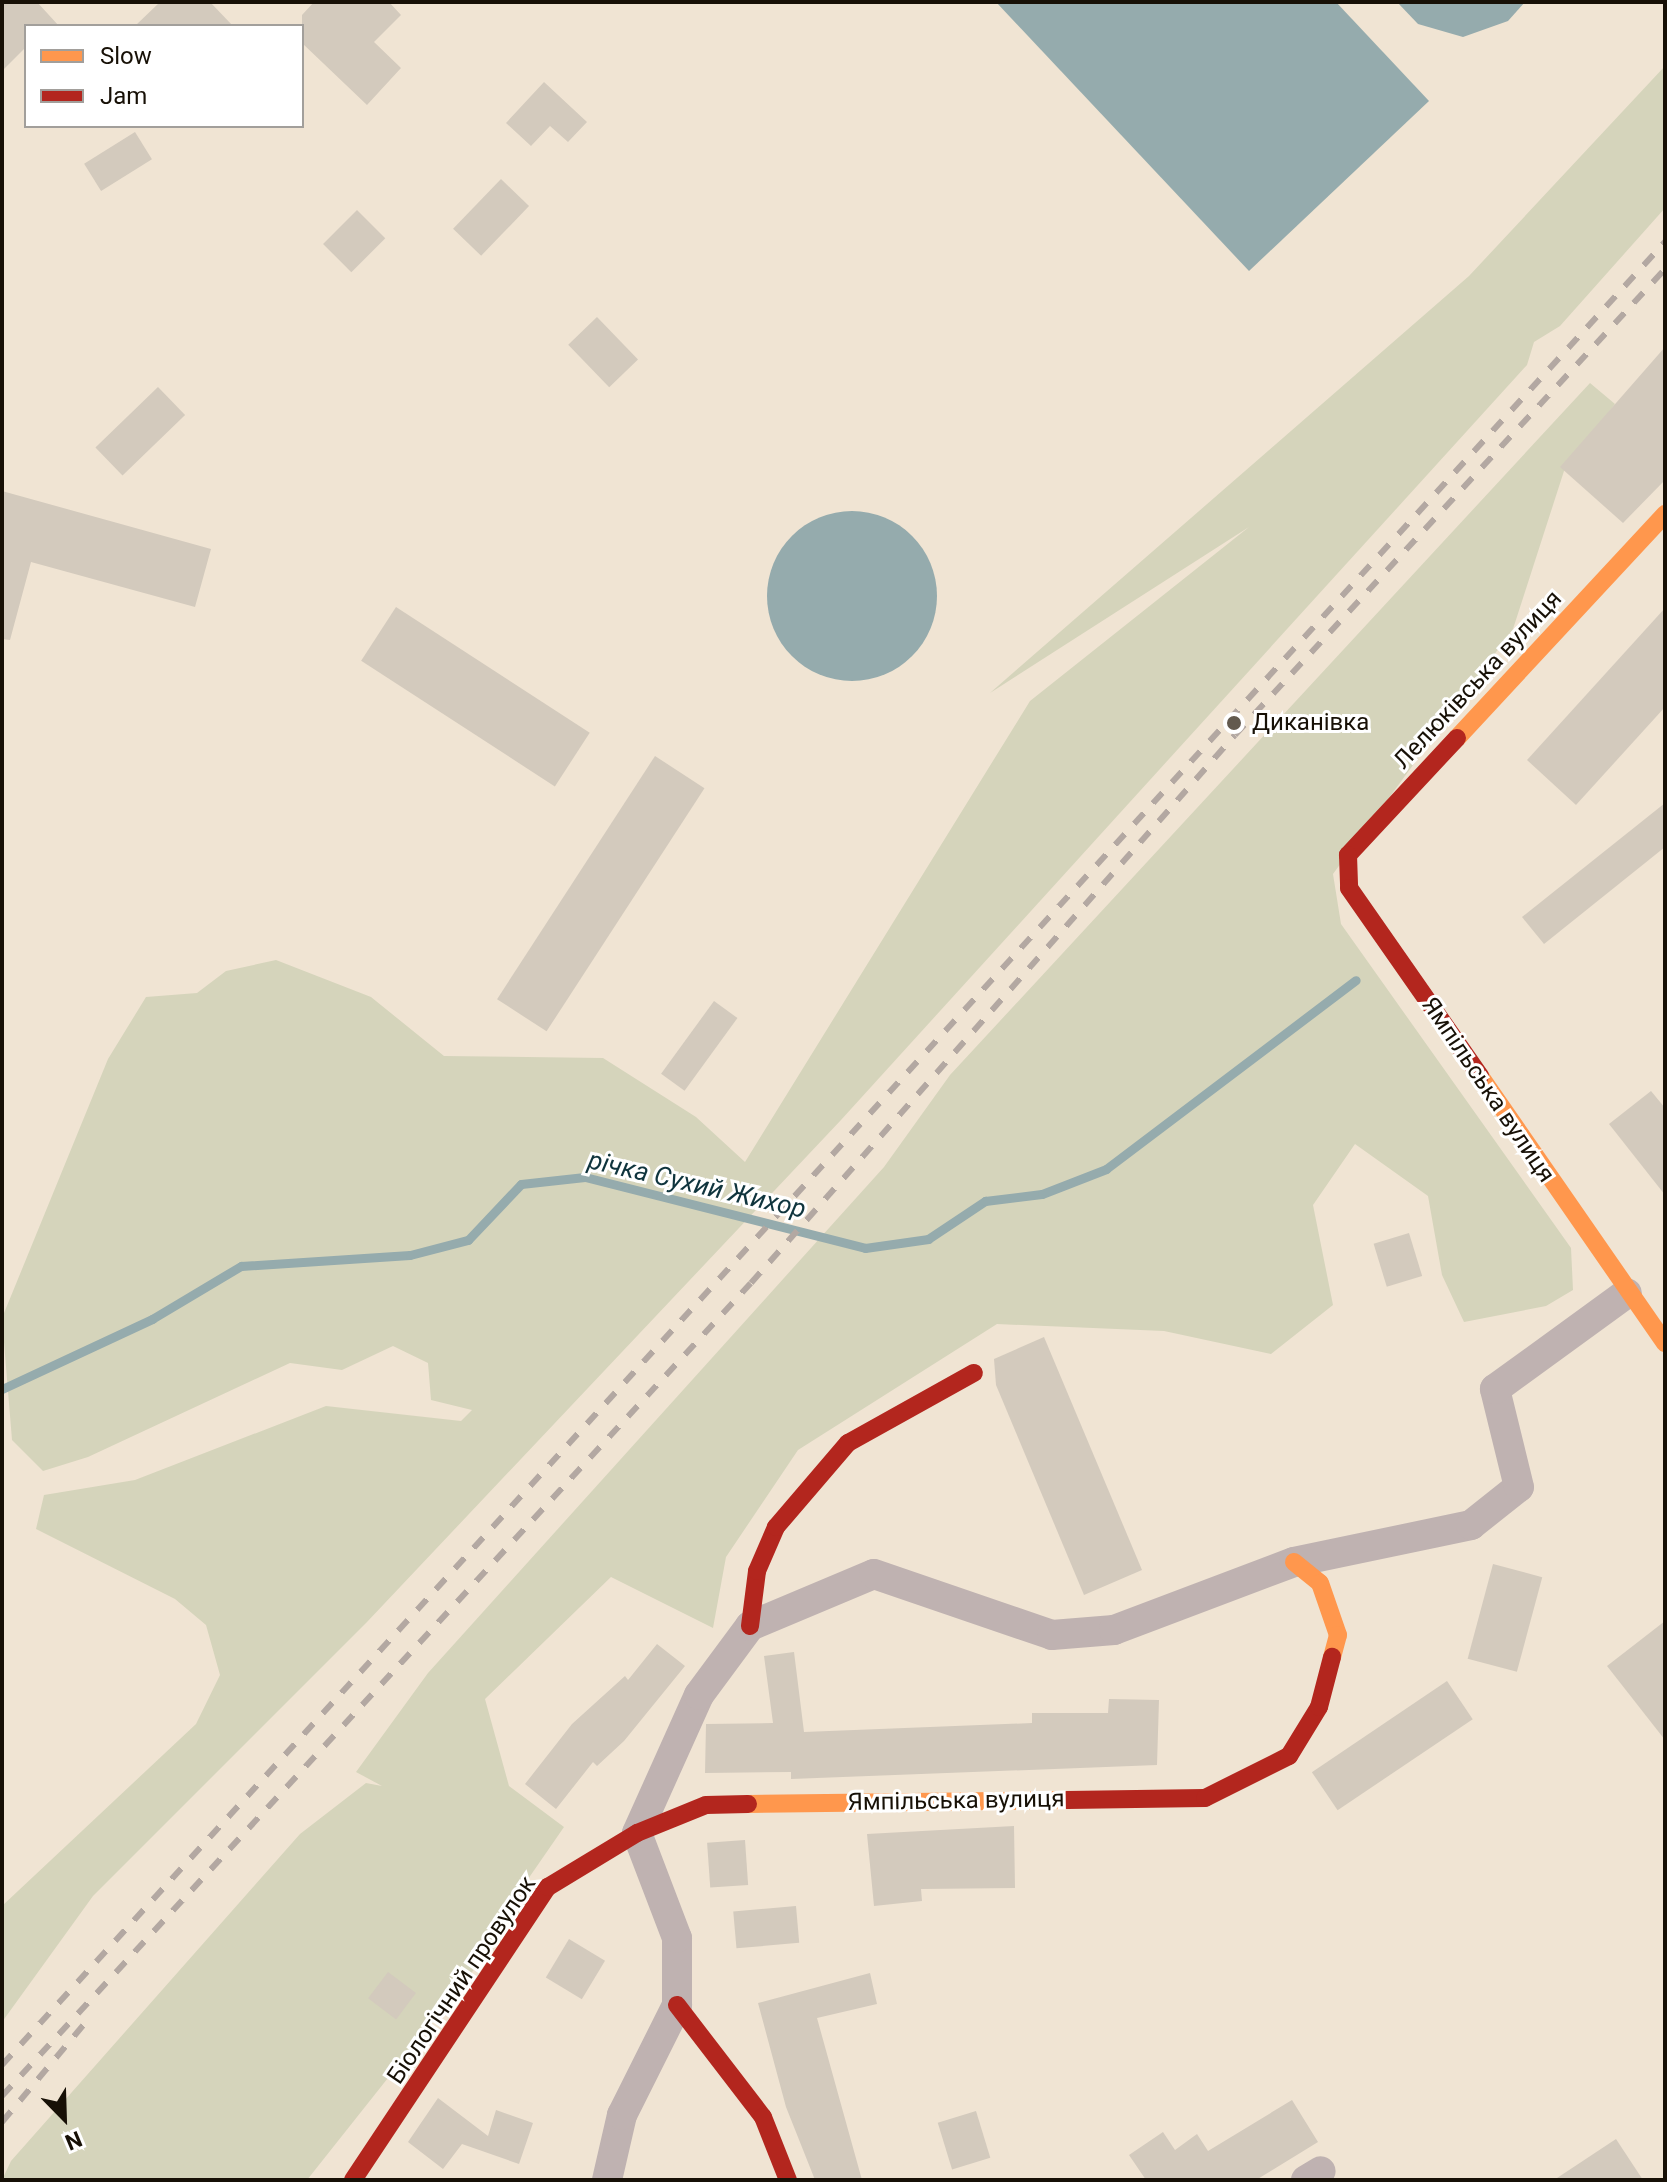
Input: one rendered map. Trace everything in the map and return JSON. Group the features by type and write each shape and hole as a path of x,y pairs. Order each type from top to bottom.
{"street":[{"name":"Лелюківська вулиця","path":"1349,888 1348,855 1665,514"},
{"name":"Ямпільська вулиця","path":"1349,888 1627,1293 1665,1343"},
{"path":"750,1626 874,1574 1052,1635 1114,1630 1294,1562 1471,1525 1519,1487 1495,1389 1627,1293"},
{"path":"607,2180 622,2115 677,2005 677,1938 637,1833 699,1695 750,1626 757,1571 776,1527 848,1443 974,1373"},
{"name":"Ямпільська вулиця","path":"637,1833 706,1805 1205,1798 1289,1756 1319,1707 1338,1635 1320,1583 1294,1562"},
{"name":"Біологічний провулок","path":"353,2180 548,1887 637,1833"},
{"path":"677,2005 763,2117 788,2180"}],"green space":[{"path":"1665,66 1665,208 1560,326 1534,342 1527,365 841,1120 367,1622 93,1896 2,2022 2,1906 196,1724 220,1675 206,1625 175,1599 36,1529 44,1495 135,1480 326,1406 461,1421 472,1410 431,1400 428,1363 393,1346 342,1370 290,1363 88,1457 43,1471 12,1440 2,1318 108,1059 146,997 197,993 226,971 276,960 371,997 444,1056 603,1058 696,1117 745,1162 1030,701 1249,527 990,693 1469,276"},
{"path":"1590,383 1615,404 1564,471 1513,629 1333,874 1341,924 1571,1248 1573,1290 1546,1306 1464,1322 1442,1275 1428,1196 1355,1144 1313,1205 1333,1305 1271,1354 1164,1331 997,1324 798,1450 726,1557 713,1628 611,1577 485,1699 509,1786 564,1827 517,1895 480,1962 307,2180 2,2180 11,2161 300,1834 366,1783 382,1786 356,1772 428,1673 884,1167 950,1075"}],"water":[{"path":"996,2 1336,2 1429,101 1249,271"},
{"path":"1397,2 1525,2 1508,21 1463,37 1418,24"},
{"path":"852,511 885,517 912,536 931,563 937,596 931,629 912,656 885,675 852,681 819,675 792,656 773,629 767,596 773,563 792,536 819,517"}],"building":[{"path":"2,2 37,2 57,24 24,24 24,49 2,71"},
{"path":"160,2 210,2 231,24 137,24"},
{"path":"314,2 389,2 401,15 374,42 401,68 367,105 304,45 302,15"},
{"path":"544,82 587,122 568,142 550,126 531,146 506,123"},
{"path":"135,132 152,159 101,191 84,164"},
{"path":"501,179 529,206 481,256 453,229"},
{"path":"357,210 385,238 351,272 323,244"},
{"path":"597,317 638,359 609,387 568,345"},
{"path":"1665,347 1665,480 1623,523 1560,467"},
{"path":"158,387 185,415 123,475 95,447"},
{"path":"2,491 211,549 195,607 31,562 10,640 2,639"},
{"path":"396,607 590,733 555,786 361,661"},
{"path":"1665,608 1665,707 1576,805 1527,760"},
{"path":"655,756 704,788 547,1031 497,999"},
{"path":"1665,803 1665,847 1544,944 1522,917"},
{"path":"714,1001 737,1018 685,1091 661,1074"},
{"path":"1651,1091 1665,1108 1665,1195 1609,1124"},
{"path":"1409,1233 1422,1276 1387,1287 1374,1244"},
{"path":"1044,1337 1142,1570 1084,1595 996,1385 994,1359"},
{"path":"1493,1564 1542,1577 1517,1672 1468,1659"},
{"path":"1665,1621 1665,1740 1607,1666"},
{"path":"657,1644 685,1666 624,1741 597,1766 593,1762 556,1809 525,1784 572,1724 625,1676 628,1680"},
{"path":"794,1652 804,1732 1032,1723 1032,1713 1108,1713 1109,1699 1159,1700 1157,1765 791,1779 791,1772 705,1773 706,1724 773,1723 764,1656"},
{"path":"1447,1681 1473,1719 1338,1810 1312,1772"},
{"path":"1014,1826 1015,1888 921,1889 922,1901 874,1906 867,1834"},
{"path":"745,1840 748,1885 710,1888 707,1843"},
{"path":"796,1906 799,1943 736,1948 733,1911"},
{"path":"569,1939 605,1961 582,1999 546,1978"},
{"path":"388,1972 416,1993 396,2019 368,1998"},
{"path":"870,1973 877,2004 817,2018 862,2180 815,2180 786,2107 758,2003"},
{"path":"438,2098 488,2136 496,2110 533,2123 519,2164 462,2144 443,2169 408,2142"},
{"path":"1292,2100 1318,2142 1256,2180 1146,2180 1129,2155 1163,2132 1175,2150 1197,2134 1208,2151"},
{"path":"976,2111 990,2158 952,2170 938,2123"},
{"path":"1616,2139 1643,2180 1554,2180"}],"waterway":[{"name":"річка Сухий Жихор","path":"2,1389 152,1319 241,1266 410,1255 468,1240 521,1184 585,1177 865,1248 928,1239 985,1201 1042,1194 1106,1169 1356,980"}],"railway":[{"path":"2,2065 1665,242"},
{"path":"2,2096 751,1283 1235,735 1665,269"},
{"path":"2,2122 85,2023"}],"traffic: slow":[{"path":"1457,738 1665,514"},
{"path":"1480,1076 1665,1343"},
{"path":"1294,1562 1320,1583 1338,1635 1332,1657"},
{"path":"748,1804 1067,1800"}],"traffic: jam":[{"path":"1457,738 1348,855 1349,888 1480,1076"},
{"path":"750,1626 757,1571 776,1527 848,1443 974,1373"},
{"path":"1067,1800 1205,1798 1289,1756 1319,1707 1332,1657"},
{"path":"353,2180 548,1887 637,1833 706,1805 748,1804"},
{"path":"677,2005 763,2117 788,2180"}],"place":[{"name":"Диканівка","path":"1234,723"}]}
